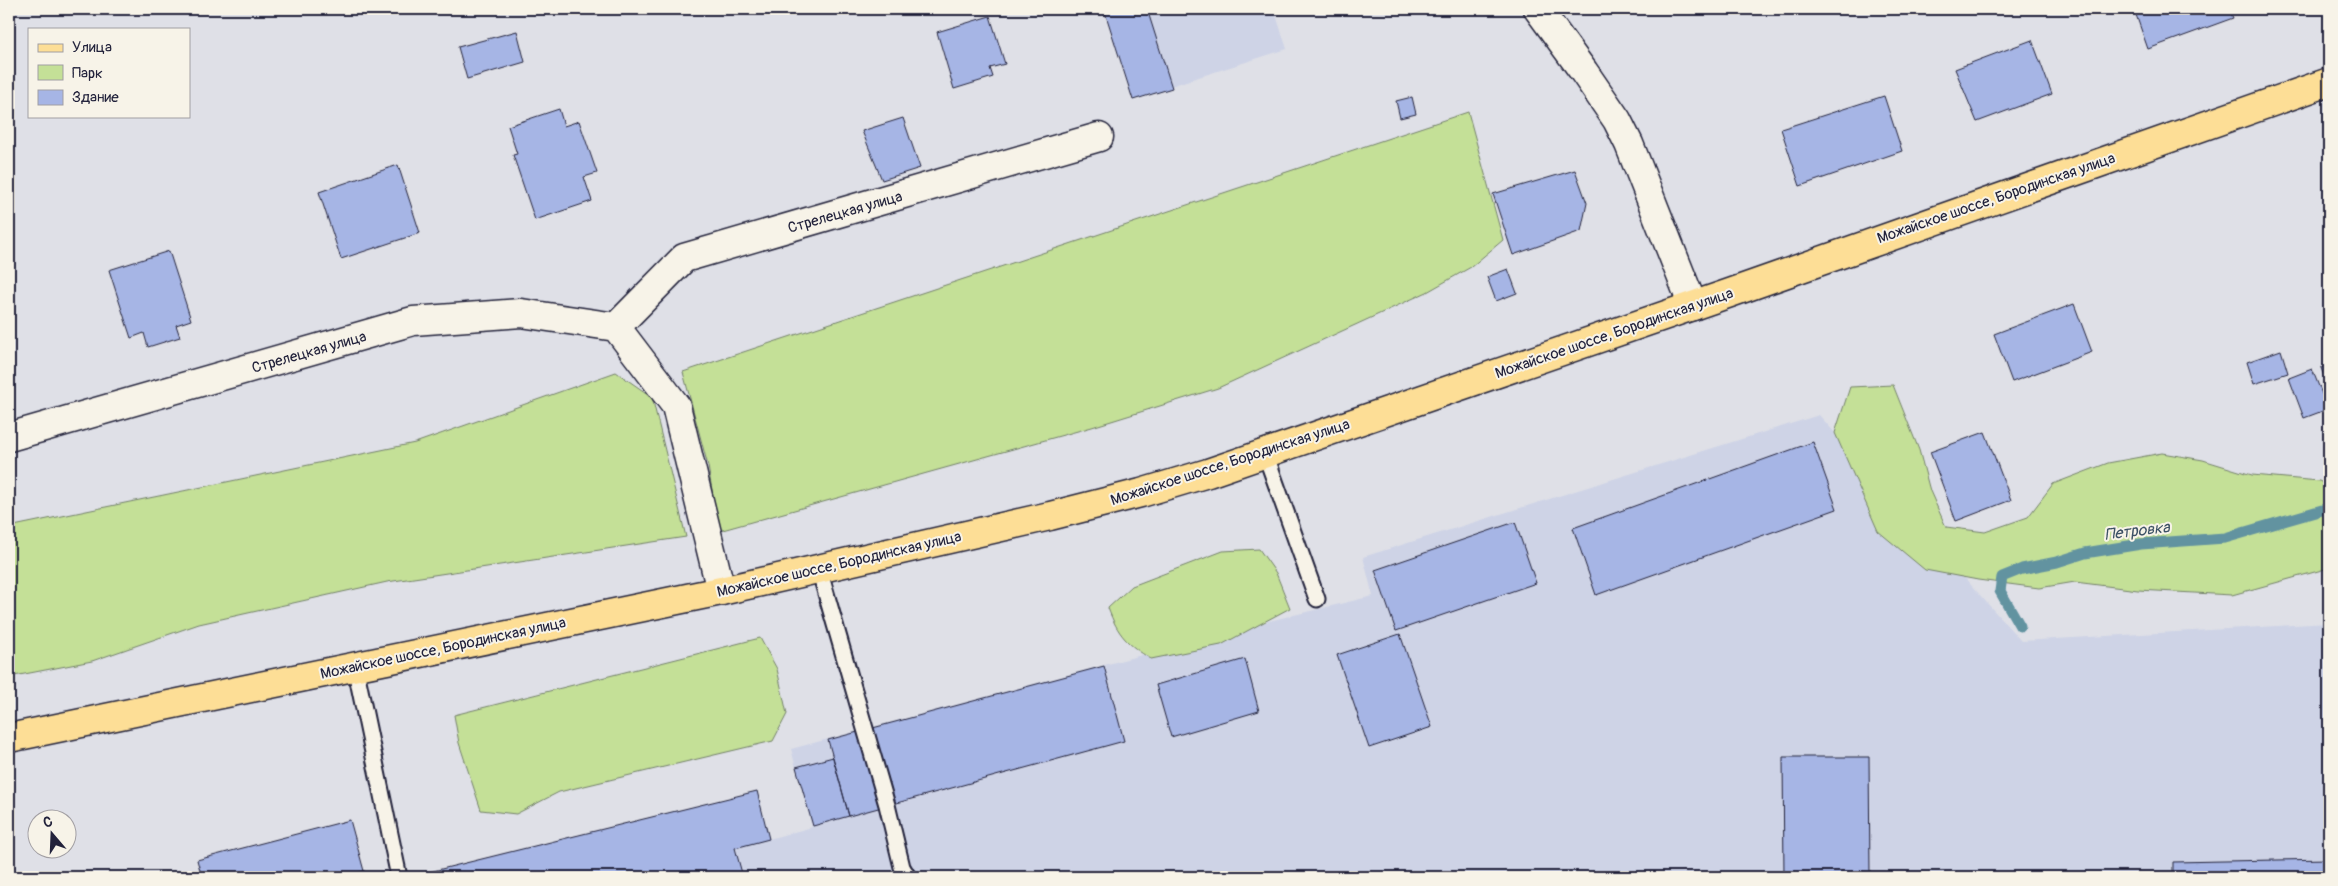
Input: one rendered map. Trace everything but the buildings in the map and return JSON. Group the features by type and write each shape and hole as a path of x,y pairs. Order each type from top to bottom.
{"main road":[{"name":"Можайское шоссе, Бородинская улица","path":"9,738 720,591 1097,505 1208,473 1693,306 2329,82"}],"street":[{"path":"1538,9 1617,120 1629,144 1693,306"},
{"name":"Стрелецкая улица","path":"9,437 412,322 521,313 616,327 684,258 1098,137"},
{"path":"616,327 676,406 720,591"}],"lane":[{"path":"1265,453 1317,599"},
{"path":"819,569 887,805 902,867 908,877"},
{"path":"355,666 399,877"}],"shaded area":[{"path":"1105,9 1274,9 1287,49 1133,98"},
{"path":"1819,415 2021,641 2329,623 2329,877 409,877 757,791 769,839 812,827 791,749 1265,622 1373,596 1363,557"}],"green space":[{"path":"1468,112 1503,240 1471,267 1427,292 1218,388 1092,427 719,531 708,466 683,372"},
{"path":"616,372 652,397 686,537 387,582 199,624 92,661 9,677 9,527 415,443"},
{"path":"1893,385 1919,450 1930,491 1946,527 1985,532 2028,517 2053,484 2108,463 2162,453 2203,460 2252,475 2319,481 2329,486 2329,568 2232,595 2138,590 2075,582 2039,588 1978,580 1925,570 1878,531 1835,433 1850,387"},
{"path":"1259,549 1276,573 1290,608 1221,645 1151,659 1124,638 1108,608 1132,586 1223,551"},
{"path":"760,638 777,669 787,714 773,741 559,792 516,814 481,810 459,743 454,715"}],"waterway":[{"name":"Петровка","path":"2020,626 2000,591 2002,577 2022,569 2057,562 2085,553 2141,544 2225,538 2329,508"}]}
